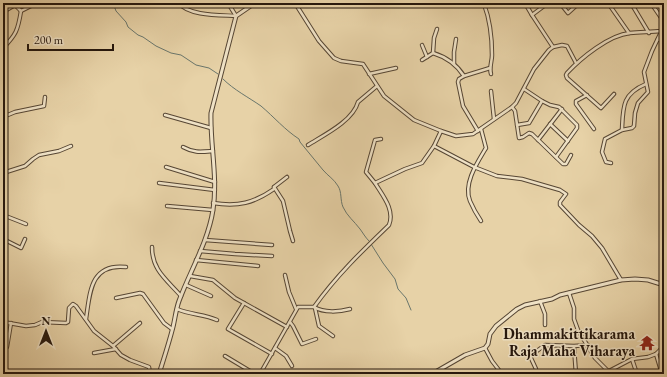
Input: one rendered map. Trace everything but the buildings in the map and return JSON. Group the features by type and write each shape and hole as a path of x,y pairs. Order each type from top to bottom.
{"street":[{"path":"20,11 37,3"},
{"path":"179,3 182,7 192,12 236,16 255,3"},
{"path":"159,374 178,309 178,303 205,240 213,210 215,182 211,113 236,16 228,3"},
{"path":"245,3 248,8"},
{"path":"295,3 319,41 334,58 341,61 363,64 384,96 414,120 456,136 473,134 512,107 516,103 534,69 553,47 562,45 567,46 576,63"},
{"path":"491,74 490,68 492,57 490,30 488,15 484,4 498,3"},
{"path":"525,3 553,47"},
{"path":"560,3 568,13 579,3"},
{"path":"608,3 629,33"},
{"path":"631,3 649,33"},
{"path":"651,3 664,22"},
{"path":"3,12 15,4 20,11 18,28 3,48"},
{"path":"532,15 547,4"},
{"path":"433,53 434,38 437,29"},
{"path":"614,94 601,108 566,75 576,63 595,49 618,36 629,33 649,33 663,30"},
{"path":"611,163 606,162 602,152 605,140 622,130 632,128 634,126 635,113 638,103 648,92 644,72 652,51 663,30"},
{"path":"454,64 456,39"},
{"path":"658,39 664,43"},
{"path":"422,45 427,57"},
{"path":"433,53 454,64 464,76"},
{"path":"422,60 433,53"},
{"path":"369,74 396,68"},
{"path":"481,221 470,201 470,178 474,167 486,148 479,130 463,106 458,79 490,68"},
{"path":"622,130 622,108 630,94 639,87 647,84"},
{"path":"308,145 345,121 357,106 358,102 377,86"},
{"path":"524,89 550,105 559,106 577,125 577,128 556,157"},
{"path":"491,91 494,119"},
{"path":"587,95 576,101 576,104 594,129"},
{"path":"3,117 15,112 44,106 45,97"},
{"path":"517,125 529,122 542,101"},
{"path":"512,107 515,111 519,138 529,133 563,164 566,164 571,155"},
{"path":"538,140 562,109"},
{"path":"164,115 211,128"},
{"path":"550,124 568,141"},
{"path":"376,184 405,169 422,163 434,146 441,131"},
{"path":"3,139 3,173 25,166 40,155 59,151 71,146"},
{"path":"314,307 345,268 389,225 392,217 387,201 366,172 375,140 381,139"},
{"path":"434,146 474,167 497,176 522,179 560,190 566,194 560,202 560,205 592,236 602,248 621,280"},
{"path":"182,147 192,152 214,151"},
{"path":"166,167 215,182"},
{"path":"213,203 233,205 252,202 270,192 274,189 274,187 287,178"},
{"path":"159,183 215,190"},
{"path":"274,187 283,200 293,241"},
{"path":"167,206 213,210"},
{"path":"3,215 26,224"},
{"path":"3,239 21,248 25,239"},
{"path":"205,240 272,245"},
{"path":"152,247 152,258 156,268 181,296"},
{"path":"200,251 272,256"},
{"path":"196,260 258,266"},
{"path":"86,320 90,292 96,277 103,270 116,266 126,267"},
{"path":"190,276 213,280 235,298 288,327"},
{"path":"285,276 289,292 296,309"},
{"path":"432,374 465,355 485,348 488,344 490,334 496,326 517,309 525,305 621,280 642,279 664,285"},
{"path":"186,285 210,296"},
{"path":"116,298 140,293 143,294 164,322 172,329"},
{"path":"569,293 574,308 574,319 578,330 595,358 611,374"},
{"path":"540,301 545,314 544,325"},
{"path":"244,302 228,329 272,354"},
{"path":"3,322 26,326 35,325 42,322 66,323 68,322 69,308 73,304 94,331 114,346 122,355 130,360 149,367 150,374"},
{"path":"260,374 288,327 298,306 314,307 340,312 350,309"},
{"path":"314,307 319,326 333,336"},
{"path":"178,309 187,313 199,314 218,320"},
{"path":"290,322 302,344 316,339"},
{"path":"7,348 11,323"},
{"path":"114,346 140,323"},
{"path":"536,369 530,356 544,345 588,345"},
{"path":"574,346 576,374"},
{"path":"609,371 632,359 648,357 656,354 664,346"},
{"path":"275,348 286,356 292,366"},
{"path":"485,348 492,361 502,374"},
{"path":"94,353 116,349"},
{"path":"656,354 662,374"},
{"path":"224,356 255,374"},
{"path":"632,359 637,374"},
{"path":"546,372 554,374"}],"waterway":[{"path":"113,3 116,11 126,22 128,27 138,35 156,46 171,53 181,55 196,65 209,68 218,74"},
{"path":"223,79 236,90 261,106 284,128 299,139 323,170 333,179 339,188 342,204 345,210 369,241"},
{"path":"371,244 395,279 398,289 406,298 411,310"}],"place":[{"name":"Dhammakittikarama Raja Maha Viharaya","path":"647,343"}]}
